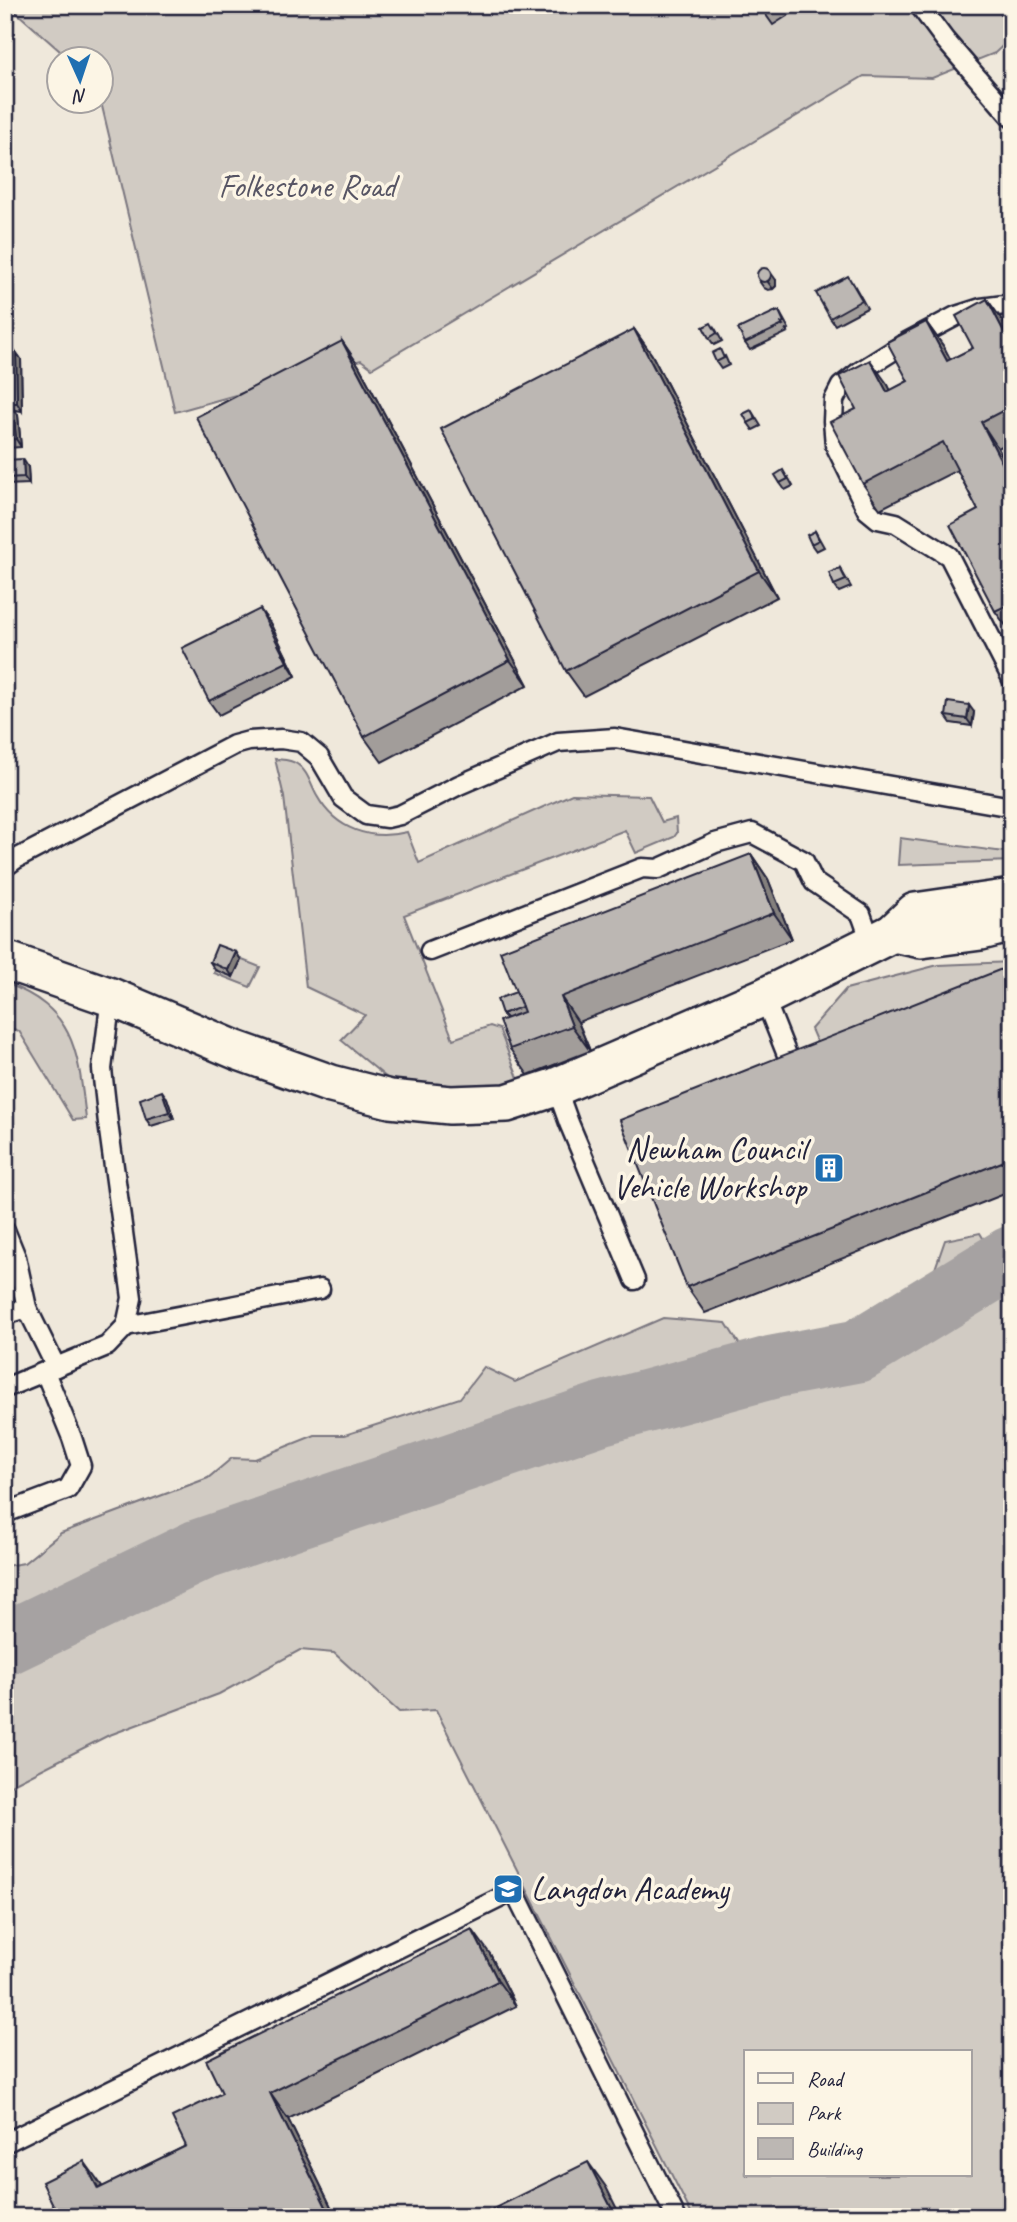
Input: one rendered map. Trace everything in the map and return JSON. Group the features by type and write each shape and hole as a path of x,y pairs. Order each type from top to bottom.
{"street":[{"path":"5,960 111,997 236,1051 331,1084 390,1099 450,1105 507,1103 556,1087 764,997 883,938 915,912 1012,898"},
{"path":"883,938 921,939 981,931 1012,923"}],"lane":[{"path":"919,5 945,40 1012,118"},
{"path":"1012,304 981,308 956,316 859,372 841,386 834,400 833,421 835,445 867,510 878,519 895,523 950,555 1012,679"},
{"path":"5,867 28,852 234,745 281,739 309,746 319,757 343,798 366,815 379,817 400,815 459,785 558,742 615,738 1012,807"},
{"path":"430,951 642,868 658,869 715,843 751,833 804,861 814,882 861,914 883,938"},
{"path":"5,1388 107,1346 126,1326 132,1298 102,1069 111,997"},
{"path":"764,997 795,1075"},
{"path":"556,1087 635,1280"},
{"path":"5,1230 16,1257 27,1308 81,1466 68,1489 5,1513"},
{"path":"126,1326 320,1289"},
{"path":"5,1315 27,1308"},
{"path":"5,2143 514,1891 676,2217"}],"green space":[{"name":"Folkestone Road","path":"8,5 1012,5 1012,37 995,53 932,78 864,76 372,368 361,360 175,412 104,116 116,116 116,46 54,46"},
{"path":"275,759 292,761 301,767 325,808 344,825 368,834 407,832 419,863 572,794 649,796 662,822 676,818 677,833 674,837 636,853 625,830 404,915 453,1039 490,1026 499,1029 520,1083 470,1091 393,1083 341,1040 365,1015 306,987 284,797"},
{"path":"900,838 1012,853 1012,861 898,865"},
{"path":"222,952 260,967 250,987 214,973"},
{"path":"1012,962 1012,993 826,1064 811,1029 846,989 938,965"},
{"path":"5,983 29,994 60,1020 76,1053 86,1119 73,1120 19,1031 5,1026"},
{"path":"980,1233 991,1251 1012,1237 1012,2217 693,2217 436,1710 399,1712 334,1653 300,1650 219,1694 107,1736 5,1788 5,1566 24,1563 61,1533 208,1478 232,1458 255,1459 315,1435 345,1435 460,1398 484,1367 515,1382 663,1318 726,1323 743,1350 818,1340 928,1289 945,1240"}],"building":[{"path":"761,268 767,268 771,275 767,282 761,282 757,278 757,272"},
{"path":"848,276 862,300 830,318 816,293"},
{"path":"987,299 1004,332 1012,328 1012,406 981,422 1012,482 1012,603 995,611 950,525 978,510 943,442 863,484 830,422 856,409 839,376 870,360 887,392 908,381 887,342 926,322 947,361 973,348 956,316"},
{"path":"779,311 783,325 745,343 738,329"},
{"path":"711,323 717,333 709,338 703,327"},
{"path":"634,329 759,571 566,671 441,429"},
{"path":"342,341 510,660 364,737 196,417"},
{"path":"720,349 724,358 716,362 712,353"},
{"path":"5,351 16,352 17,403 5,403"},
{"path":"13,408 16,439 5,440 5,409"},
{"path":"751,410 756,419 748,423 743,414"},
{"path":"23,459 24,477 5,478 5,460"},
{"path":"783,470 788,479 780,483 775,475"},
{"path":"815,531 819,540 811,544 807,535"},
{"path":"840,568 846,580 834,585 829,573"},
{"path":"260,609 287,662 209,701 182,648"},
{"path":"948,702 969,705 967,719 946,716"},
{"path":"751,854 774,913 561,997 572,1026 510,1049 499,1021 524,1012 500,951"},
{"path":"217,945 236,952 228,970 210,962"},
{"name":"Newham Council Vehicle Workshop","path":"1012,965 1012,1158 687,1287 620,1120"},
{"path":"516,992 522,1007 502,1014 497,999"},
{"path":"162,1091 169,1112 146,1119 140,1099"},
{"path":"472,1929 498,1981 270,2093 331,2217 59,2217 42,2182 84,2161 98,2189 186,2146 172,2117 222,2093 206,2060"},
{"path":"588,2162 614,2213 607,2217 477,2217"}],"waterway":[{"path":"5,1644 200,1550 603,1413 773,1367 858,1351 1012,1257"}],"place":[{"name":"Newham Council Vehicle Workshop","path":"829,1168"},
{"name":"Langdon Academy","path":"508,1889"}]}
